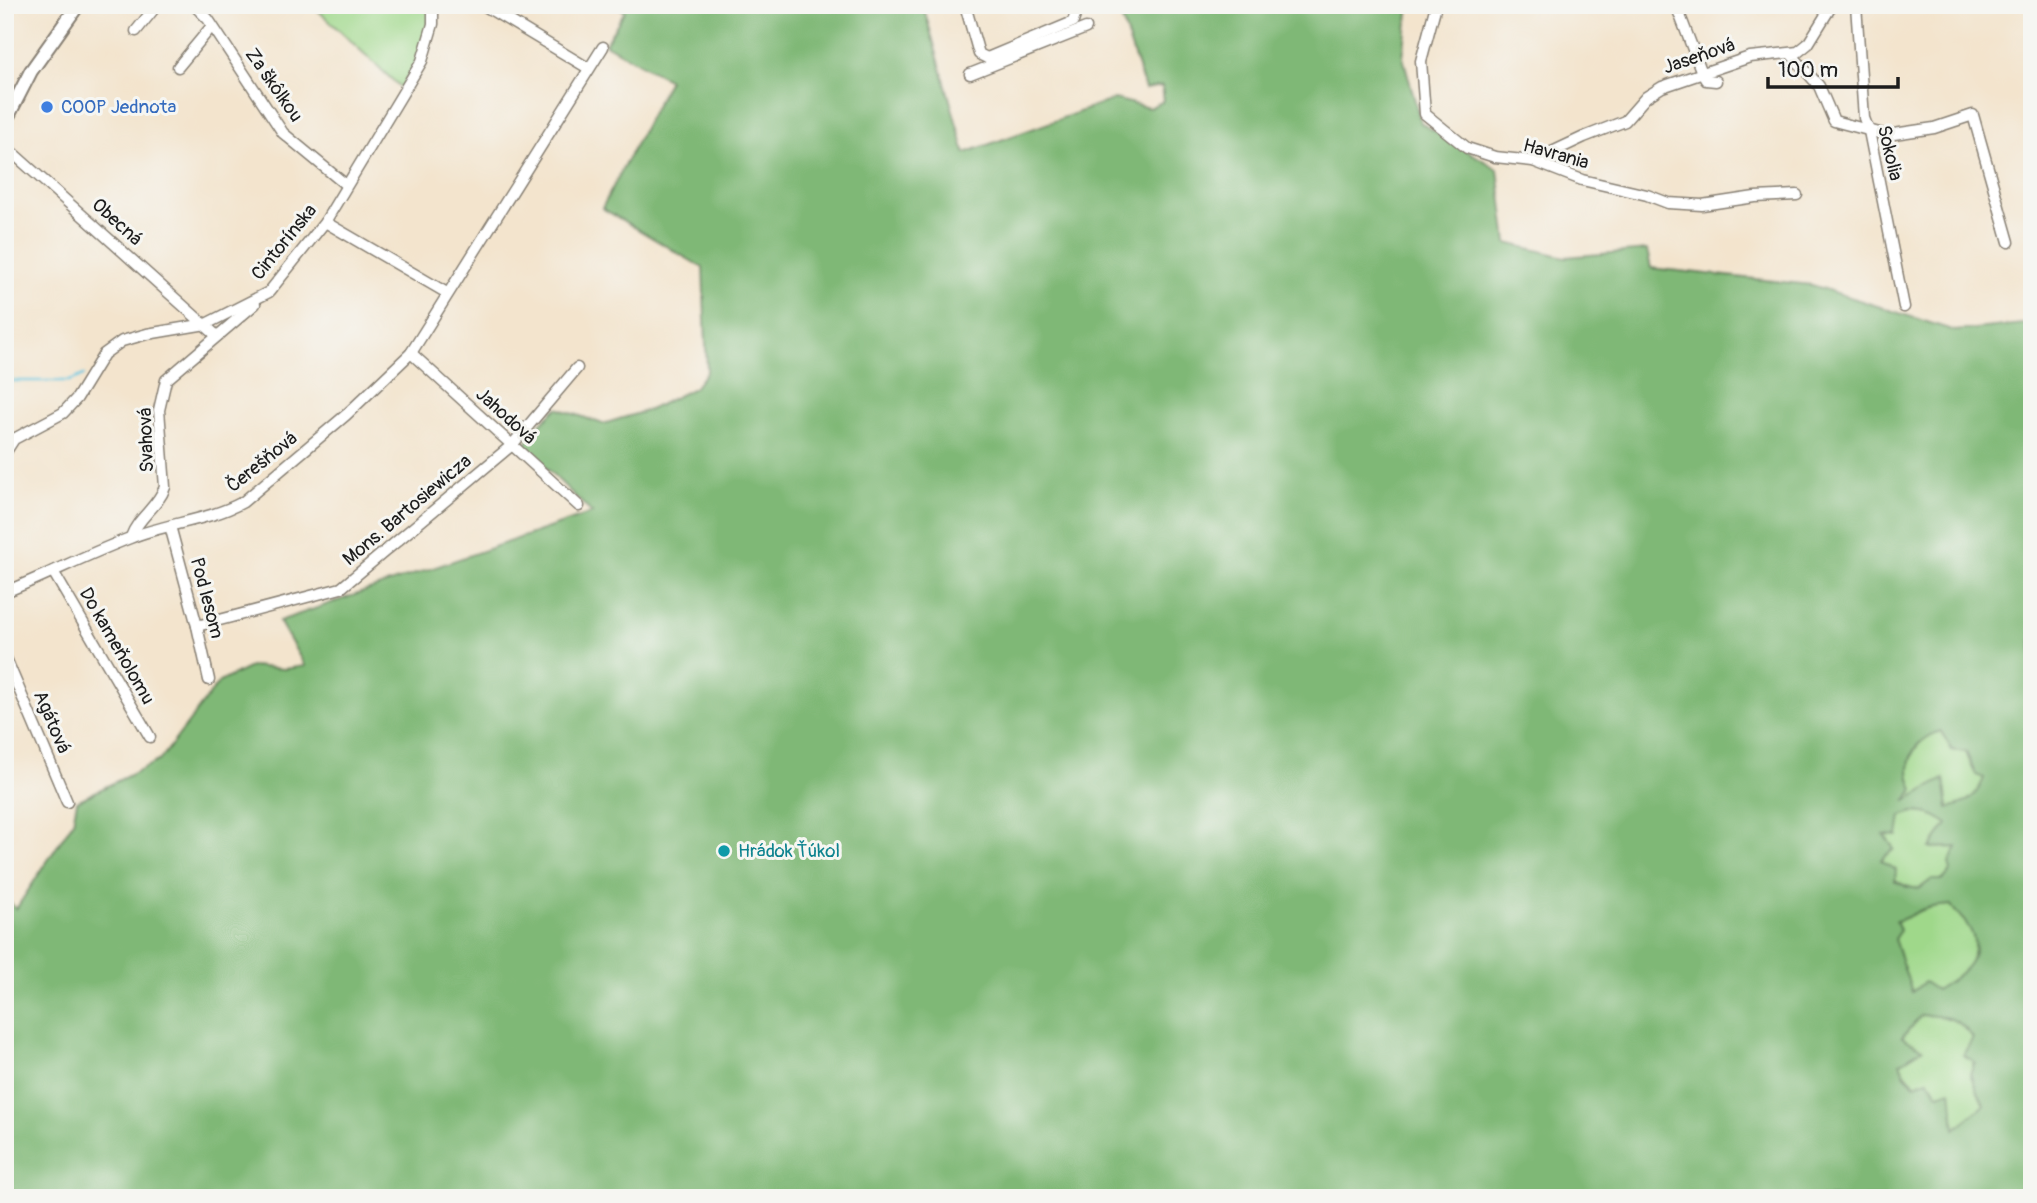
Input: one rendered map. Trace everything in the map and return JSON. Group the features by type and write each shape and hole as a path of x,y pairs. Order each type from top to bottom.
{"street":[{"path":"5,122 31,71 78,5"},
{"path":"136,31 158,5"},
{"name":"Za škôlkou","path":"194,5 203,13 283,133 346,186"},
{"name":"Cintorínska","path":"5,453 14,439 63,413 77,398 104,354 122,341 206,324 269,292 325,222 422,61 433,24 433,5"},
{"path":"483,5 588,68"},
{"path":"965,5 979,54 987,58 1009,54"},
{"path":"1052,36 1073,22 1076,5"},
{"name":"Havrania","path":"1436,5 1420,61 1425,114 1467,148 1495,157 1533,161 1583,180 1647,195 1668,203 1702,205 1755,197 1797,195"},
{"path":"1676,5 1702,73 1706,80 1716,81"},
{"path":"1832,5 1808,44 1791,54 1819,86 1834,121 1886,135 1934,128 1973,115 2009,242"},
{"name":"Sokolia","path":"1856,5 1864,118 1869,131 1904,307"},
{"path":"178,67 212,26"},
{"path":"970,74 1052,36 1086,28"},
{"name":"Čerešňová","path":"5,592 54,573 131,537 225,512 243,502 346,415 411,353 603,47"},
{"name":"Jaseňová","path":"1533,161 1625,121 1646,97 1662,87 1750,57 1791,54"},
{"name":"Obecná","path":"5,146 217,335"},
{"path":"325,222 447,293"},
{"name":"Svahová","path":"131,537 144,514 161,497 165,487 159,411 166,380 269,292"},
{"name":"Jahodová","path":"411,353 579,506"},
{"name":"Mons. Bartosiewicza","path":"197,626 341,588 512,444 577,368"},
{"name":"Pod lesom","path":"170,526 209,680"},
{"name":"Do kameňolomu","path":"54,573 150,737"},
{"name":"Agátová","path":"5,656 67,802"}],"green space":[{"path":"312,5 433,5 416,62 401,88"},
{"path":"615,5 923,5 965,153 1115,99 1149,108 1164,101 1162,86 1145,89 1117,5 1409,5 1403,57 1421,123 1498,169 1507,243 1565,257 1647,250 1651,268 1812,285 1955,331 2032,323 2032,1198 5,1198 5,897 16,909 73,822 77,801 160,760 219,682 252,666 284,669 305,666 279,621 592,513 524,446 541,423 557,408 603,424 649,410 694,388 707,371 703,268 602,208 669,80 605,44 625,11","holes":["1941,731 1952,750 1966,752 1976,775 1984,778 1975,794 1961,804 1948,808 1944,779 1905,801 1914,790 1909,771 1912,754 1923,740","1913,812 1923,813 1935,816 1947,824 1930,848 1957,847 1949,863 1951,871 1943,880 1931,880 1919,889 1907,887 1895,881 1896,870 1881,860 1894,849 1884,835 1898,836 1901,816","1951,905 1968,926 1975,947 1973,956 1962,972 1936,990 1924,982 1912,992 1894,939 1900,930 1896,921 1934,907","1921,1015 1944,1017 1962,1026 1973,1038 1963,1055 1975,1062 1970,1074 1984,1105 1955,1129 1951,1090 1938,1094 1928,1080 1914,1084 1905,1075 1900,1063 1922,1049 1902,1037"]},
{"path":"1941,731 1952,750 1966,752 1971,765 1985,778 1982,784 1971,798 1948,808 1944,779 1902,803 1914,790 1909,771 1912,754 1923,740"},
{"path":"1913,812 1931,815 1947,824 1931,848 1957,847 1951,871 1943,880 1931,880 1919,889 1896,880 1881,860 1894,849 1883,834 1901,816"},
{"path":"1951,905 1971,931 1974,941 1971,960 1960,976 1943,987 1912,992 1894,939 1900,930 1896,921 1925,909"},
{"path":"1921,1014 1955,1019 1968,1029 1972,1036 1975,1051 1970,1074 1984,1105 1955,1130 1938,1094 1915,1083 1900,1063 1922,1049 1902,1037"}],"waterway":[{"path":"5,381 70,381 84,375"}],"place":[{"name":"COOP Jednota","path":"47,107"},
{"name":"Hrádok Ťúkol","path":"724,851"}]}
